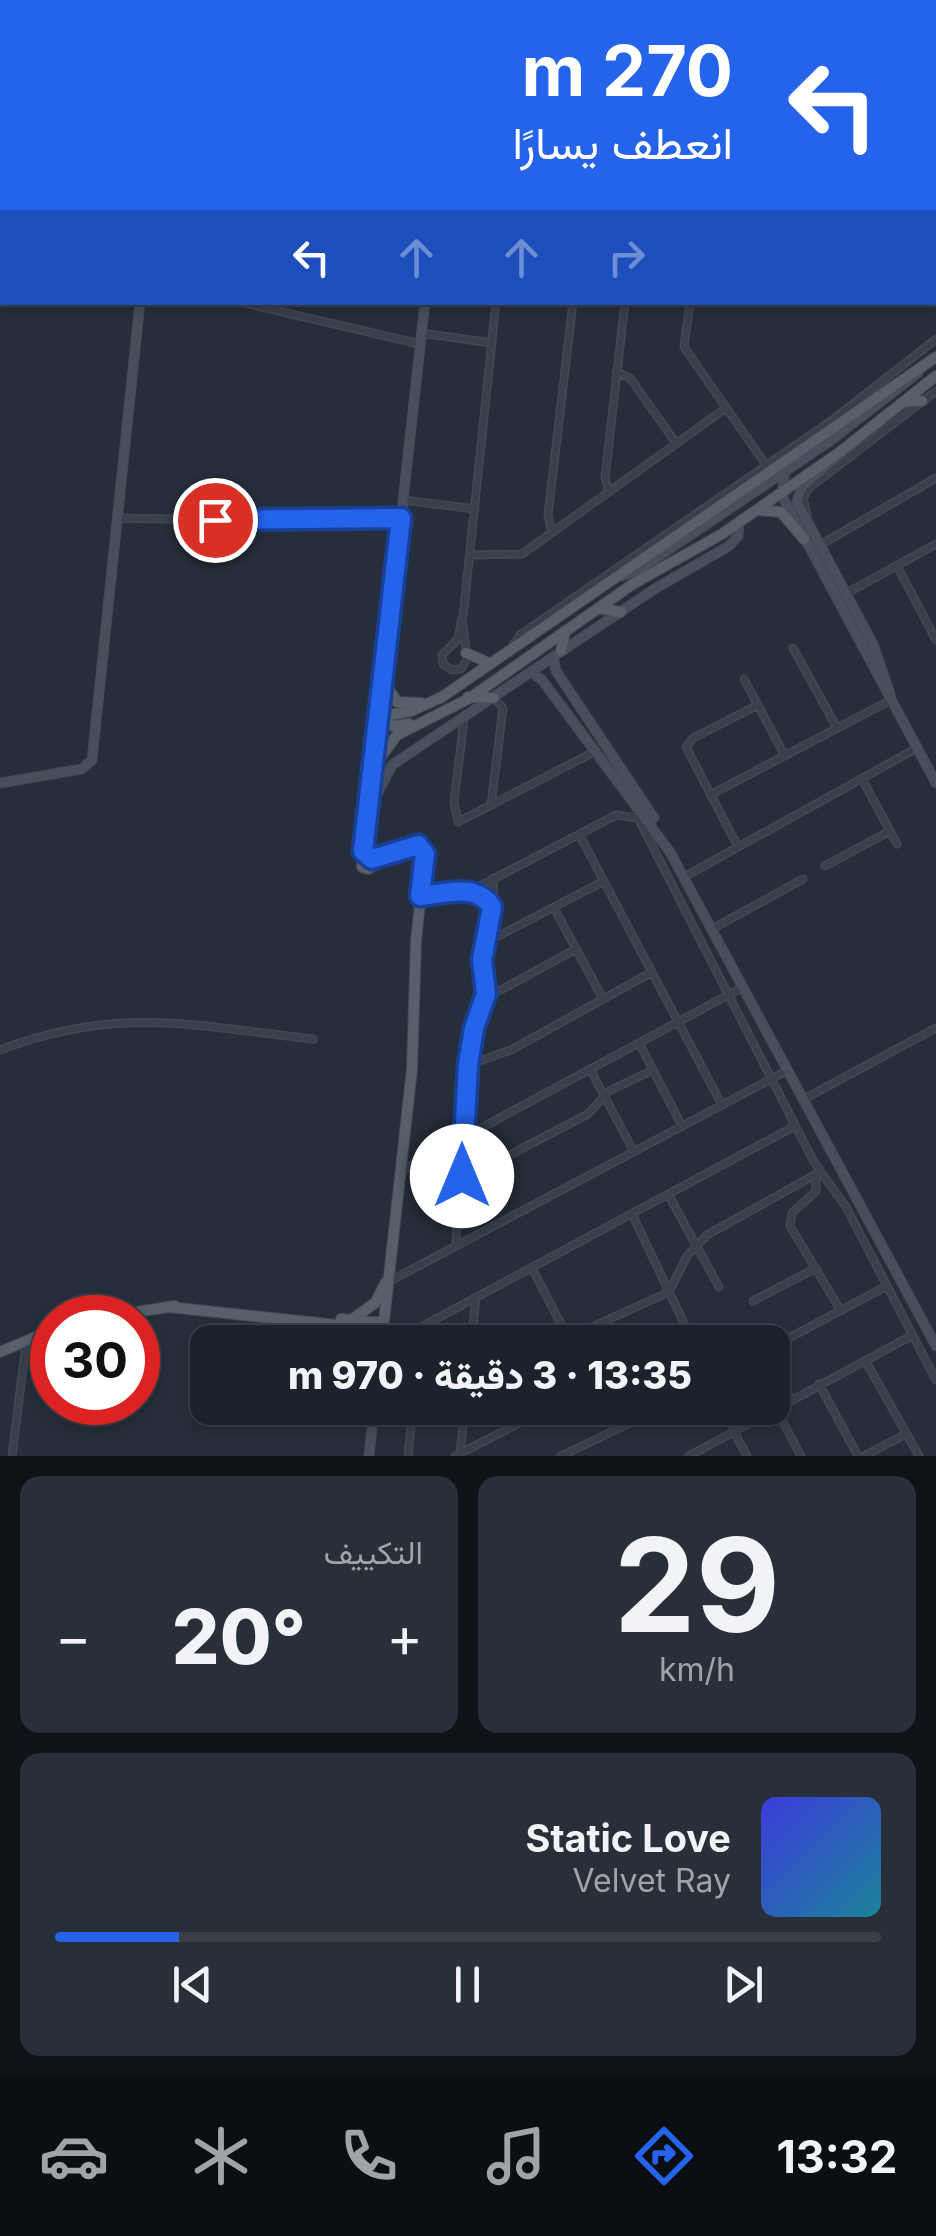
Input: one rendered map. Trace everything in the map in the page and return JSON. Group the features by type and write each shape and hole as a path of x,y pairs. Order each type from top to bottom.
{"main road":[{"path":"378,719 419,708 462,682 931,360"},
{"path":"373,771 388,742 470,698 598,608 756,510 840,452 936,376"},
{"path":"871,401 874,384"},
{"path":"902,402 922,401"},
{"path":"756,510 780,512 809,537"},
{"path":"598,608 621,612"},
{"path":"557,654 566,631"},
{"path":"466,653 486,666"},
{"path":"470,698 462,688 486,666"},
{"path":"383,680 394,699 408,705 426,702 462,682"},
{"path":"470,698 494,698"},
{"path":"378,719 398,726 443,712"},
{"path":"378,719 364,869 413,844 423,848 412,1069 384,1325"},
{"path":"363,851 372,859 387,857"},
{"path":"351,1324 375,1303 389,1277"},
{"path":"160,1308 354,1325"},
{"path":"0,1352 30,1338"}],"street":[{"path":"0,783 82,770 92,760 140,305"},
{"path":"255,305 421,338 492,344"},
{"path":"378,719 424,305"},
{"path":"464,617 458,639 444,652 443,664 450,670 461,668 466,653 464,617 496,305"},
{"path":"552,532 548,515 573,305"},
{"path":"609,492 605,478 625,305"},
{"path":"690,305 684,347 766,465"},
{"path":"513,648 520,635 664,541 936,339"},
{"path":"621,576 637,571 786,472 895,394 931,360"},
{"path":"616,372 630,378 676,443"},
{"path":"809,537 803,502 806,490 936,390"},
{"path":"470,555 518,556 726,408"},
{"path":"840,452 798,496 809,537 820,545 847,593 877,653 906,728"},
{"path":"786,472 781,492 809,537 889,700 935,778"},
{"path":"820,545 936,478"},
{"path":"403,500 474,509"},
{"path":"116,518 401,518"},
{"path":"368,810 388,768 621,612 729,546 738,536 738,522"},
{"path":"847,593 936,544"},
{"path":"896,566 936,640"},
{"path":"793,648 837,728"},
{"path":"557,654 556,672 634,783 936,1346"},
{"path":"530,672 540,678 564,708 670,852"},
{"path":"564,708 547,681 548,675 553,675 575,700"},
{"path":"744,679 785,756"},
{"path":"491,804 502,708 494,698"},
{"path":"710,795 889,700"},
{"path":"738,847 686,752 687,744 758,705"},
{"path":"464,720 454,802 458,822 596,751"},
{"path":"684,877 917,748"},
{"path":"862,779 898,844"},
{"path":"420,896 469,890 620,814 641,821 818,1173 846,1207 936,1380"},
{"path":"825,866 890,831"},
{"path":"579,834 722,1104"},
{"path":"456,1246 458,1207 467,1190 461,1138 468,1065 474,1028 485,998 485,943 493,910 493,878"},
{"path":"712,929 804,879"},
{"path":"485,943 604,881"},
{"path":"469,890 486,898 493,910"},
{"path":"554,907 603,999"},
{"path":"485,998 576,949"},
{"path":"468,1065 511,1050 652,972"},
{"path":"402,1170 743,987"},
{"path":"0,1050 135,1020 172,1020 313,1039"},
{"path":"804,1099 936,1028"},
{"path":"639,1043 682,1126"},
{"path":"590,1069 634,1152"},
{"path":"464,1179 588,1114 604,1096 653,1070"},
{"path":"389,1277 456,1246 788,1070"},
{"path":"423,1325 795,1126"},
{"path":"597,1325 669,1292 696,1245 714,1230 818,1173"},
{"path":"818,1173 814,1194 794,1211 790,1222 841,1310"},
{"path":"668,1194 719,1286"},
{"path":"632,1214 685,1325"},
{"path":"532,1267 561,1325"},
{"path":"753,1300 816,1268"},
{"path":"790,1337 885,1287"},
{"path":"474,1325 476,1297"},
{"path":"791,1400 910,1336"},
{"path":"12,1456 26,1340"},
{"path":"865,1360 919,1456"},
{"path":"819,1384 861,1456 906,1434"},
{"path":"369,1456 372,1425"},
{"path":"408,1456 411,1425"},
{"path":"458,1455 462,1425"},
{"path":"458,1455 516,1425"},
{"path":"561,1456 624,1425"},
{"path":"689,1456 743,1425"},
{"path":"784,1425 801,1456"},
{"path":"733,1430 747,1456"}],"route":[{"path":"215,520 341,522 401,518 363,851 380,860 416,844 425,854 420,896 469,890 488,900 493,910 482,960 486,994 474,1028 468,1065 461,1138 462,1176"}]}
